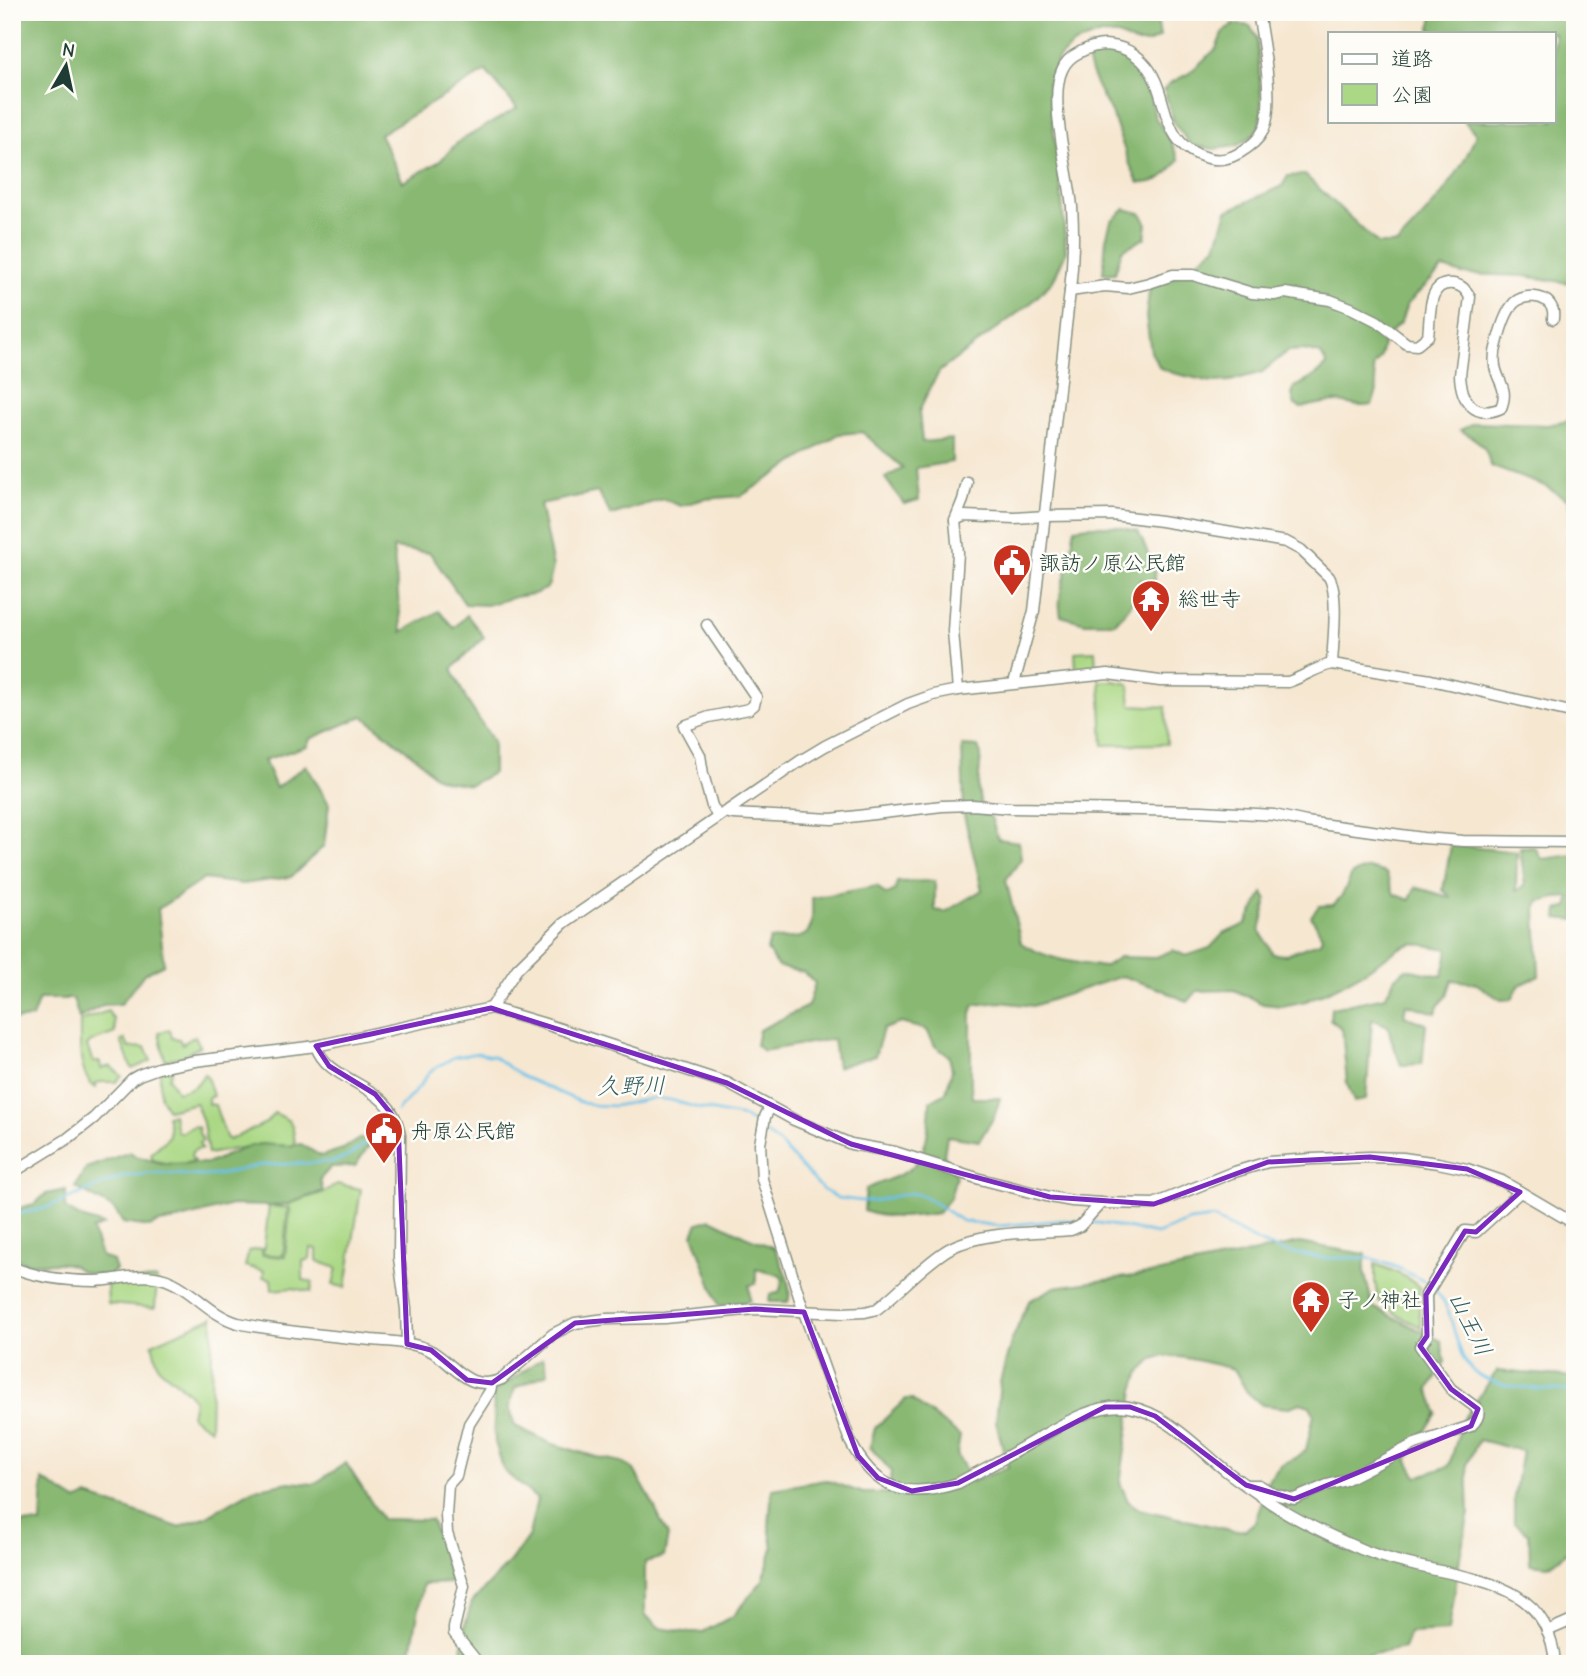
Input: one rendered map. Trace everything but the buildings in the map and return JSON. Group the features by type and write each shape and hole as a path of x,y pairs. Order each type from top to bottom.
{"street":[{"path":"1014,683 1034,611 1074,245 1072,205 1057,103 1058,80 1066,63 1073,56 1094,46 1112,46 1131,51 1150,71 1167,119 1177,138 1192,152 1216,160 1229,159 1255,142 1265,125 1268,100 1258,12"},
{"path":"1070,291 1105,286 1128,288 1173,275 1192,275 1252,293 1285,293 1329,300 1377,321 1407,344 1417,345 1428,336 1434,291 1440,285 1460,285 1470,297 1460,376 1461,388 1468,404 1482,411 1501,408 1504,400 1504,388 1495,365 1496,345 1509,310 1516,301 1525,296 1536,297 1546,301 1552,308 1553,319"},
{"path":"958,690 953,631 958,553 955,520 967,482"},
{"path":"955,520 964,516 1015,518 1112,515 1286,542 1301,550 1332,582 1335,599 1332,664"},
{"path":"706,625 756,696 750,709 709,717 684,726 699,755 712,806 722,814 832,819 958,805 1202,811 1274,815 1423,838 1575,842"},
{"path":"491,1008 517,969 564,923 800,761 908,704 933,695 1014,683 1108,674 1160,681 1287,682 1332,664 1431,680 1575,713"},
{"path":"12,1172 76,1132 94,1118 132,1079 158,1068 316,1046 491,1008 727,1083 767,1112 850,1144 895,1152 980,1179 1050,1197 1101,1203 1154,1204 1231,1172 1268,1162 1312,1158 1392,1158 1468,1168 1502,1181 1575,1224"},
{"path":"316,1046 329,1066 375,1094 398,1121 399,1258 406,1310 407,1344"},
{"path":"767,1112 760,1144 762,1179 804,1312 850,1441 867,1468 878,1478 891,1485 926,1492 957,1483 1079,1417 1105,1407 1144,1410 1178,1430 1246,1485 1287,1513 1317,1529 1351,1545 1413,1565 1496,1584 1524,1600 1548,1631 1555,1664"},
{"path":"1246,1485 1259,1485 1274,1494 1294,1499 1343,1481 1415,1444 1471,1426 1476,1421 1478,1409 1451,1389 1420,1346 1427,1336 1426,1294 1465,1231 1476,1232 1520,1192"},
{"path":"12,1267 60,1279 97,1281 145,1276 161,1278 193,1294 216,1312 235,1322 407,1344 431,1350 467,1380 479,1384 502,1379 553,1334 575,1323 755,1309 865,1312 877,1309 945,1251 967,1240 1071,1230 1080,1226 1101,1203"},
{"path":"475,1664 475,1659 454,1633 464,1586 447,1532 446,1515 448,1485 456,1476 469,1424 490,1391 492,1383"},
{"path":"1548,1631 1575,1621"}],"highlighted area":[{"path":"491,1008 727,1083 851,1144 1050,1197 1154,1204 1268,1162 1370,1157 1467,1169 1520,1192 1476,1232 1465,1231 1426,1295 1427,1336 1420,1346 1451,1389 1478,1409 1471,1426 1294,1499 1246,1485 1155,1416 1130,1407 1105,1407 958,1483 912,1491 878,1478 858,1456 804,1312 755,1309 575,1323 492,1383 467,1380 431,1350 407,1344 398,1122 375,1094 329,1066 316,1046"}],"green space":[{"path":"12,12 1156,12 1160,37 1148,43 1135,43 1118,35 1100,34 1072,45 1058,59 1048,84 1066,252 1053,281 1031,303 940,371 930,387 919,412 922,442 952,439 952,462 916,468 919,500 904,504 885,478 903,468 862,432 839,434 741,496 704,499 681,506 663,499 611,515 598,492 540,504 553,567 546,589 534,594 487,605 465,604 430,553 393,548 402,632 439,611 454,628 467,615 484,637 452,669 466,699 493,741 493,773 470,785 434,776 420,761 363,716 310,739 307,746 264,760 276,788 306,765 329,804 324,846 291,877 243,884 204,879 158,909 164,964 144,974 121,1004 103,1005 79,1018 73,999 39,999 32,1018 12,1020","holes":["486,71 517,108 458,142 440,161 403,182 380,134"]},
{"path":"1448,12 1575,12 1575,284 1524,276 1462,274 1443,268 1407,304 1401,322 1384,339 1380,358 1373,367 1377,391 1372,405 1332,402 1301,408 1295,405 1292,395 1294,387 1312,378 1327,365 1321,354 1304,350 1288,351 1262,372 1230,381 1212,382 1160,368 1151,352 1146,317 1150,285 1172,278 1216,246 1227,211 1282,186 1288,176 1305,175 1378,244 1397,244 1432,206 1462,165 1476,134 1465,122 1556,122 1556,32 1436,32 1430,29 1433,16"},
{"path":"1235,24 1250,26 1257,38 1262,111 1259,127 1250,138 1236,146 1213,149 1191,145 1174,123 1164,89 1188,74 1216,49 1223,32"},
{"path":"1088,47 1113,49 1137,69 1150,97 1155,117 1179,160 1162,178 1139,183 1127,159 1113,117 1091,73"},
{"path":"1125,209 1141,213 1147,224 1145,238 1122,250 1115,273 1103,274 1106,239 1111,221"},
{"path":"1575,420 1575,552 1567,539 1571,525 1568,500 1545,486 1490,466 1484,448 1460,430 1475,423 1547,425"},
{"path":"1115,526 1138,531 1155,569 1155,581 1140,580 1131,603 1115,623 1085,623 1061,616 1061,593 1075,528"},
{"path":"1095,651 1096,668 1076,670 1075,652"},
{"path":"1100,681 1129,684 1131,705 1166,707 1167,744 1103,745"},
{"path":"962,746 978,747 981,755 978,788 982,813 991,817 998,839 1019,842 1021,859 1006,880 1021,943 1051,957 1104,967 1119,957 1154,958 1173,950 1186,956 1210,948 1223,934 1246,924 1263,893 1267,900 1260,931 1273,954 1285,955 1320,942 1322,936 1311,916 1319,906 1333,905 1342,896 1352,874 1368,868 1386,873 1394,894 1410,900 1415,887 1452,898 1443,890 1451,845 1517,852 1516,891 1525,885 1520,848 1535,847 1542,859 1575,855 1575,920 1557,918 1558,910 1569,906 1570,897 1539,902 1536,909 1539,976 1519,985 1512,999 1501,1000 1475,983 1452,980 1436,1013 1406,1004 1404,1016 1426,1024 1422,1064 1401,1065 1388,1026 1372,1019 1366,1100 1354,1102 1347,1083 1342,1029 1330,1019 1331,1008 1385,997 1395,978 1406,969 1442,976 1448,949 1413,943 1400,948 1339,986 1306,1001 1282,1006 1263,1004 1234,990 1197,991 1188,1002 1122,976 1033,1006 1001,1002 974,1005 971,1013 972,1098 1000,1098 994,1117 979,1141 947,1136 944,1155 956,1176 950,1198 938,1213 901,1217 873,1214 864,1211 866,1189 907,1171 917,1161 927,1136 930,1101 946,1092 952,1070 949,1056 935,1046 927,1030 901,1023 883,1029 875,1056 837,1067 833,1039 763,1051 756,1045 759,1030 808,1006 815,983 803,972 778,967 767,950 770,939 801,937 806,934 812,922 812,898 877,886 886,895 895,890 897,882 935,881 935,910 945,912 982,890 964,815"},
{"path":"108,1011 114,1020 115,1033 87,1046 93,1062 100,1062 101,1069 110,1066 122,1076 116,1082 96,1083 96,1088 85,1075 83,1067 80,1021"},
{"path":"170,1030 172,1038 179,1039 182,1044 195,1036 200,1046 182,1056 165,1060 159,1032"},
{"path":"125,1039 129,1048 145,1047 151,1061 132,1069 121,1041"},
{"path":"160,1070 172,1070 169,1078 177,1092 193,1087 204,1074 207,1076 213,1096 208,1098 208,1104 215,1105 229,1140 266,1123 274,1113 291,1124 295,1145 261,1144 208,1154 203,1123 196,1103 168,1110 160,1096"},
{"path":"173,1114 177,1131 180,1133 193,1126 198,1127 203,1141 199,1143 202,1149 192,1152 194,1161 174,1164 153,1160 151,1154 169,1135 167,1116"},
{"path":"375,1137 355,1166 331,1167 320,1179 323,1191 288,1204 232,1205 149,1227 123,1223 114,1209 75,1187 86,1168 130,1152 165,1164 209,1163 246,1147 261,1144 301,1144 321,1156 343,1149 359,1139"},
{"path":"337,1184 361,1189 346,1287 333,1285 337,1268 317,1261 317,1249 311,1248 310,1259 303,1261 303,1280 313,1282 311,1292 293,1288 272,1290 271,1279 263,1277 264,1271 245,1266 249,1251 262,1249 262,1255 285,1257 290,1210 288,1204 325,1192"},
{"path":"66,1190 66,1209 103,1225 92,1230 101,1256 113,1261 116,1270 109,1276 88,1273 65,1263 35,1264 12,1256 12,1210 34,1204 46,1194"},
{"path":"269,1206 288,1208 283,1256 263,1254"},
{"path":"711,1219 775,1248 788,1282 788,1302 769,1302 770,1294 779,1293 783,1279 779,1275 756,1269 756,1284 749,1285 750,1301 719,1306 693,1234 698,1223"},
{"path":"1299,1243 1366,1254 1364,1271 1373,1307 1441,1341 1445,1362 1429,1389 1437,1413 1407,1459 1417,1477 1449,1466 1463,1419 1497,1371 1575,1377 1575,1546 1548,1566 1530,1564 1529,1534 1514,1523 1514,1497 1522,1451 1479,1440 1467,1464 1469,1513 1449,1631 1410,1633 1404,1648 1363,1656 1350,1664 460,1664 465,1625 472,1602 510,1562 529,1535 537,1499 504,1471 495,1442 493,1393 543,1357 548,1373 515,1388 509,1407 515,1426 550,1443 622,1462 634,1470 668,1536 664,1557 645,1562 645,1615 660,1628 703,1632 733,1616 763,1580 773,1548 769,1526 772,1489 825,1480 863,1493 889,1493 891,1471 870,1447 875,1428 906,1399 911,1399 960,1436 957,1454 972,1482 1008,1467 996,1422 1000,1382 1011,1342 1029,1301 1055,1287 1156,1273","holes":["1173,1356 1234,1369 1247,1392 1262,1405 1287,1408 1300,1403 1310,1406 1314,1414 1306,1450 1282,1464 1269,1479 1255,1522 1245,1530 1234,1531 1139,1509 1128,1501 1120,1483 1134,1390 1140,1372 1153,1359"]},
{"path":"1375,1264 1399,1274 1420,1288 1418,1301 1421,1327 1400,1317 1379,1301"},
{"path":"157,1279 155,1308 108,1304 107,1282"},
{"path":"213,1317 210,1429 191,1416 194,1400 159,1368 152,1344"},
{"path":"346,1463 382,1519 431,1520 442,1547 451,1583 423,1584 409,1664 12,1664 12,1522 41,1524 43,1480 76,1501 88,1496 178,1527 205,1517 254,1489 289,1482 314,1484"}],"waterway":[{"name":"久野川","path":"397,1111 429,1072 454,1057 478,1053 493,1056 521,1076 583,1103 614,1106 654,1098 671,1100 744,1117 761,1129"},
{"name":"久野川","path":"12,1215 43,1209 124,1176 158,1173 218,1175 260,1165 331,1162 347,1157 368,1142 390,1119"},
{"name":"久野川","path":"766,1133 780,1144 823,1190 838,1198 874,1201 910,1193 924,1196 962,1221 998,1226 1077,1221"},
{"name":"山王川","path":"1088,1222 1157,1234 1189,1221 1213,1218 1263,1244 1287,1252 1323,1258 1377,1260 1427,1283"},
{"name":"山王川","path":"1435,1290 1447,1309 1462,1355 1474,1372 1508,1385 1575,1391"}],"place":[{"name":"諏訪ノ原公民館","path":"1012,597"},
{"name":"総世寺","path":"1151,633"},
{"name":"舟原公民館","path":"384,1165"},
{"name":"子ノ神社","path":"1311,1334"}]}
